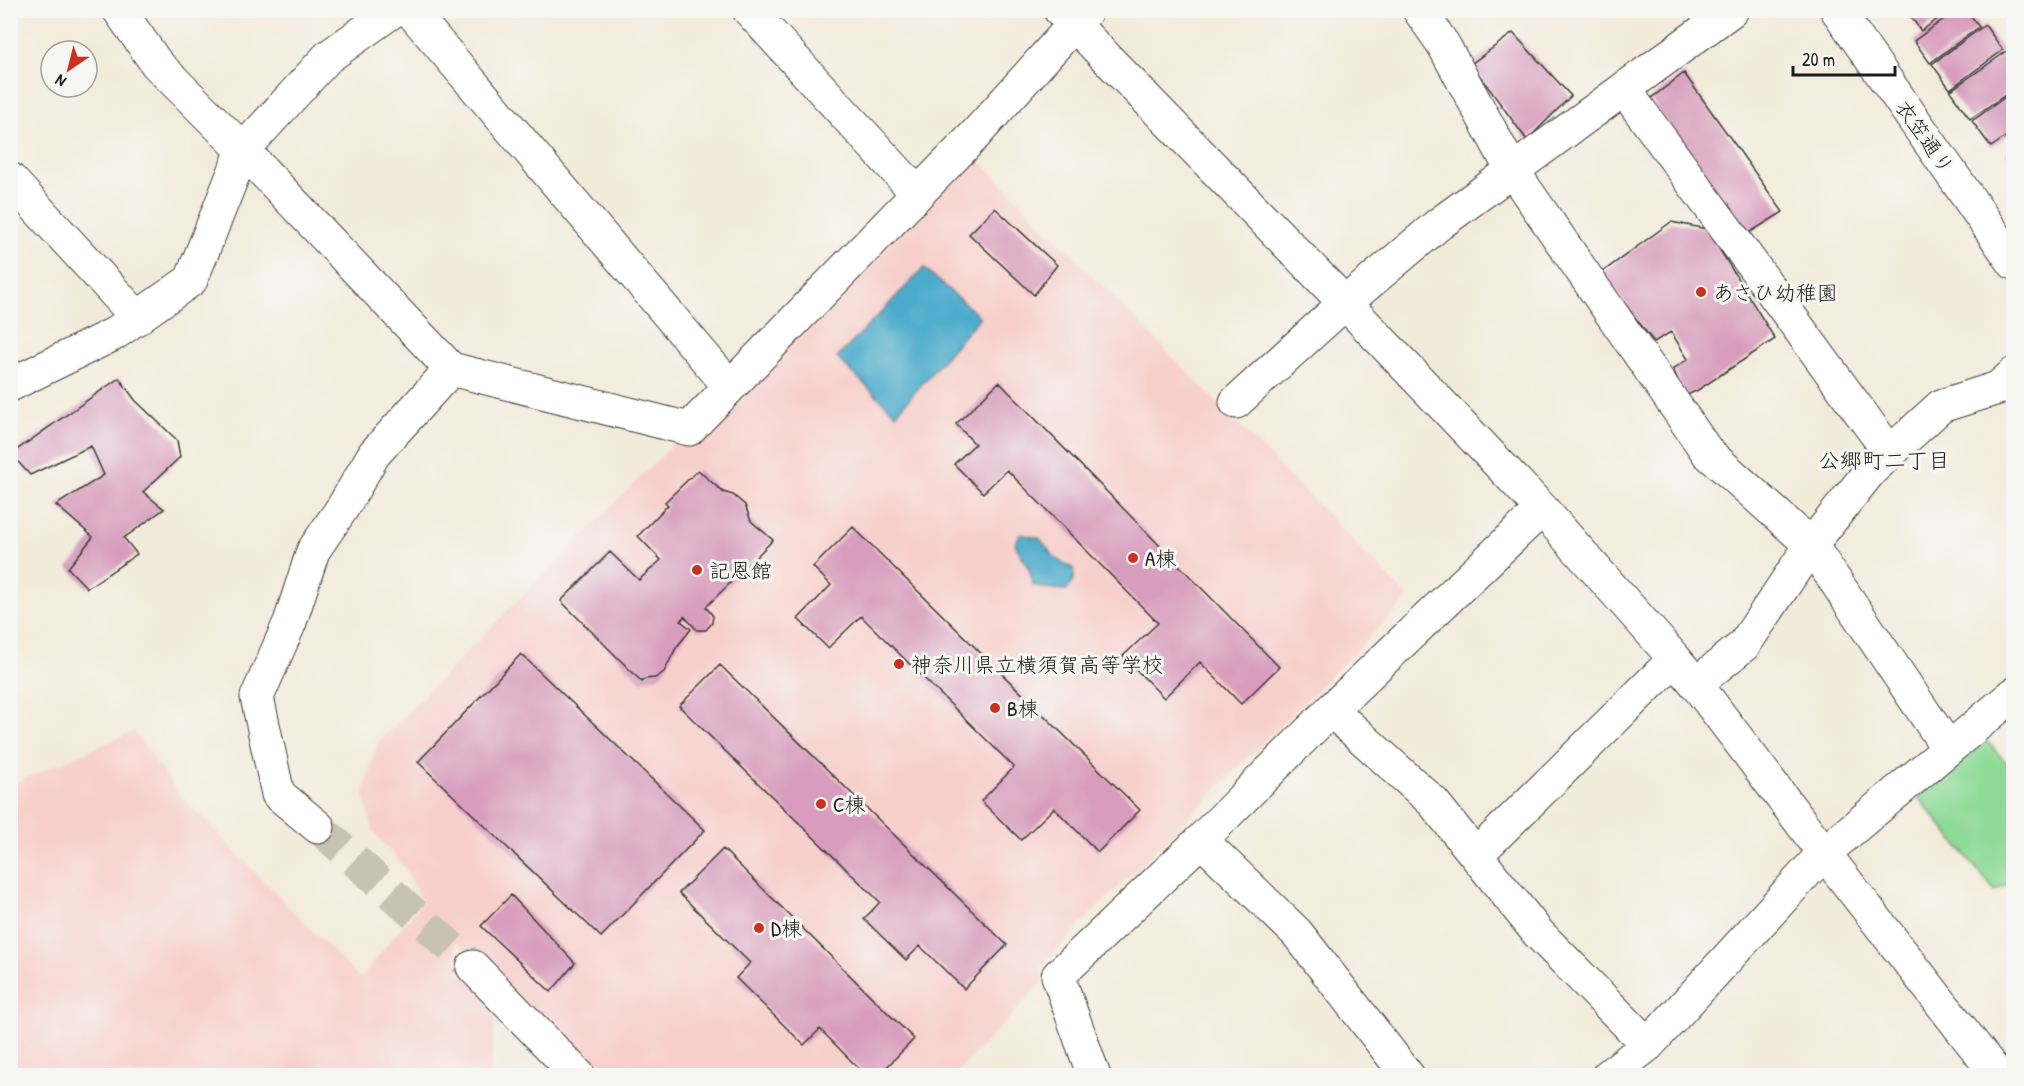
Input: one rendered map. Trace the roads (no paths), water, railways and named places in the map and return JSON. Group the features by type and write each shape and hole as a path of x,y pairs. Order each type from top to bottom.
{"street":[{"path":"119,10 157,64 243,150 451,369 689,429 974,136 1074,15 1542,509 1675,659 1998,1076"},
{"path":"10,386 114,334 191,280 243,150 328,57 394,10"},
{"path":"410,10 730,387"},
{"path":"749,10 917,193"},
{"path":"1419,10 1443,44 1512,170 1708,453 1811,545 1948,748"},
{"path":"1236,402 1345,303 1439,224 1732,10"},
{"name":"衣笠通り","path":"1837,10 2013,263"},
{"path":"1624,89 1890,453"},
{"path":"10,178 138,318"},
{"path":"318,827 278,794 257,697 290,622 313,551 343,507 374,454 451,369"},
{"path":"1696,684 1744,645 1811,545 1871,470 1941,406 1998,388 2013,374"},
{"path":"1094,1076 1058,976 1201,840 1331,710 1542,509"},
{"path":"1476,855 1675,659"},
{"path":"1608,1076 1648,1045 1824,853 2013,694"},
{"path":"1331,710 1433,802 1538,933 1648,1045"},
{"path":"1201,840 1297,933 1408,1076"},
{"path":"473,967 579,1076"}],"water":[{"path":"924,268 980,317 896,414 837,358"},
{"path":"1020,534 1039,538 1056,559 1074,569 1074,579 1067,590 1042,588 1032,584 1030,571 1015,544"}],"tunnel":[{"path":"318,827 473,967"}],"place":[{"name":"あさひ幼稚園","path":"1701,292"},
{"name":"A棟","path":"1133,558"},
{"name":"記恩館","path":"697,570"},
{"name":"神奈川県立横須賀高等学校","path":"899,664"},
{"name":"B棟","path":"995,708"},
{"name":"C棟","path":"821,804"},
{"name":"D棟","path":"759,928"}],"district":[{"name":"公郷町二丁目","path":"1884,460"}]}
